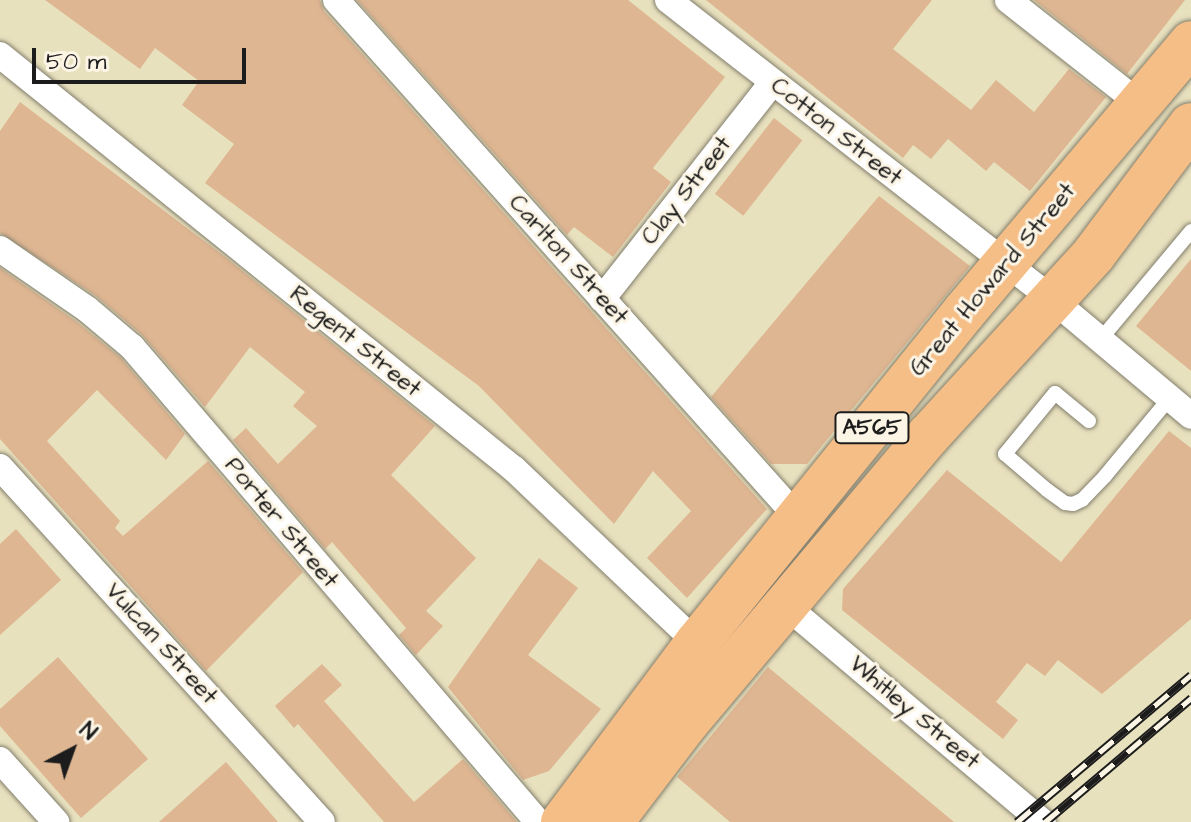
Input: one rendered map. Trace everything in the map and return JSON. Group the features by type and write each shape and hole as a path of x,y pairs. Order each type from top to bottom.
{"highway":[{"name":"Great Howard Street","path":"611,822 688,721 929,435 1100,247 1172,129 1191,43"},
{"path":"1172,129 1191,86"},
{"name":"Great Howard Street","path":"563,822 697,643 800,520 1003,264 1172,129"},
{"path":"800,520 878,450 1008,311 1035,299 1053,300"}],"street":[{"name":"Carlton Street","path":"336,0 800,520"},
{"name":"Cotton Street","path":"668,0 1053,300 1191,416"},
{"path":"1008,0 1172,129"},
{"name":"Regent Street","path":"0,55 514,469 697,643"},
{"name":"Clay Street","path":"602,299 772,83"},
{"name":"Porter Street","path":"0,249 87,309 132,347 538,822"},
{"name":"Vulcan Street","path":"0,467 322,822"},
{"name":"Whitley Street","path":"785,605 1043,822"},
{"path":"0,760 56,822"}],"lane":[{"path":"1100,340 1191,231"},
{"path":"1089,421 1055,393 1005,454 1065,503 1073,504 1082,500 1105,476 1169,399"}],"building":[{"path":"45,0 320,0 324,11 767,509 687,598 647,558 691,511 653,471 614,524 479,386 205,183 234,144 182,105 199,81 155,48 140,69"},
{"path":"357,0 628,0 725,77 653,168 671,182 613,257 574,227 567,235"},
{"path":"706,0 932,0 893,49 971,110 996,80 1034,112 1069,69 1106,97 1030,191 994,162 986,171 948,139 931,159 913,145 903,158"},
{"path":"1034,0 1185,0 1127,74"},
{"path":"20,102 224,256 435,426 391,475 476,558 426,611 443,626 416,655 399,635 406,628 332,542 325,549 233,440 246,428 278,464 317,426 293,406 305,392 250,347 205,407 142,335 96,296 0,233 0,131"},
{"path":"774,118 802,140 743,216 715,194"},
{"path":"879,196 970,266 807,464 771,464 711,397"},
{"path":"1191,259 1191,371 1136,326"},
{"path":"0,268 77,322 121,358 185,434 166,460 97,390 47,441 120,521 115,528 123,536 208,461 303,572 206,671 0,439"},
{"path":"1169,431 1191,448 1191,619 1102,694 1058,660 1045,676 1027,663 996,702 1018,720 1003,739 842,610 843,589 947,470 1061,562"},
{"path":"16,529 61,580 0,635 0,544"},
{"path":"539,558 578,588 528,655 601,709 549,771 523,780 448,687"},
{"path":"58,657 148,759 81,818 0,726 0,709"},
{"path":"322,664 342,685 324,701 414,802 463,759 517,822 384,822 298,724 294,728 275,706"},
{"path":"768,667 954,822 730,822 677,777"},
{"path":"226,762 278,822 159,822"}],"railway":[{"path":"1017,822 1191,675"},
{"path":"1045,822 1191,698"}]}
